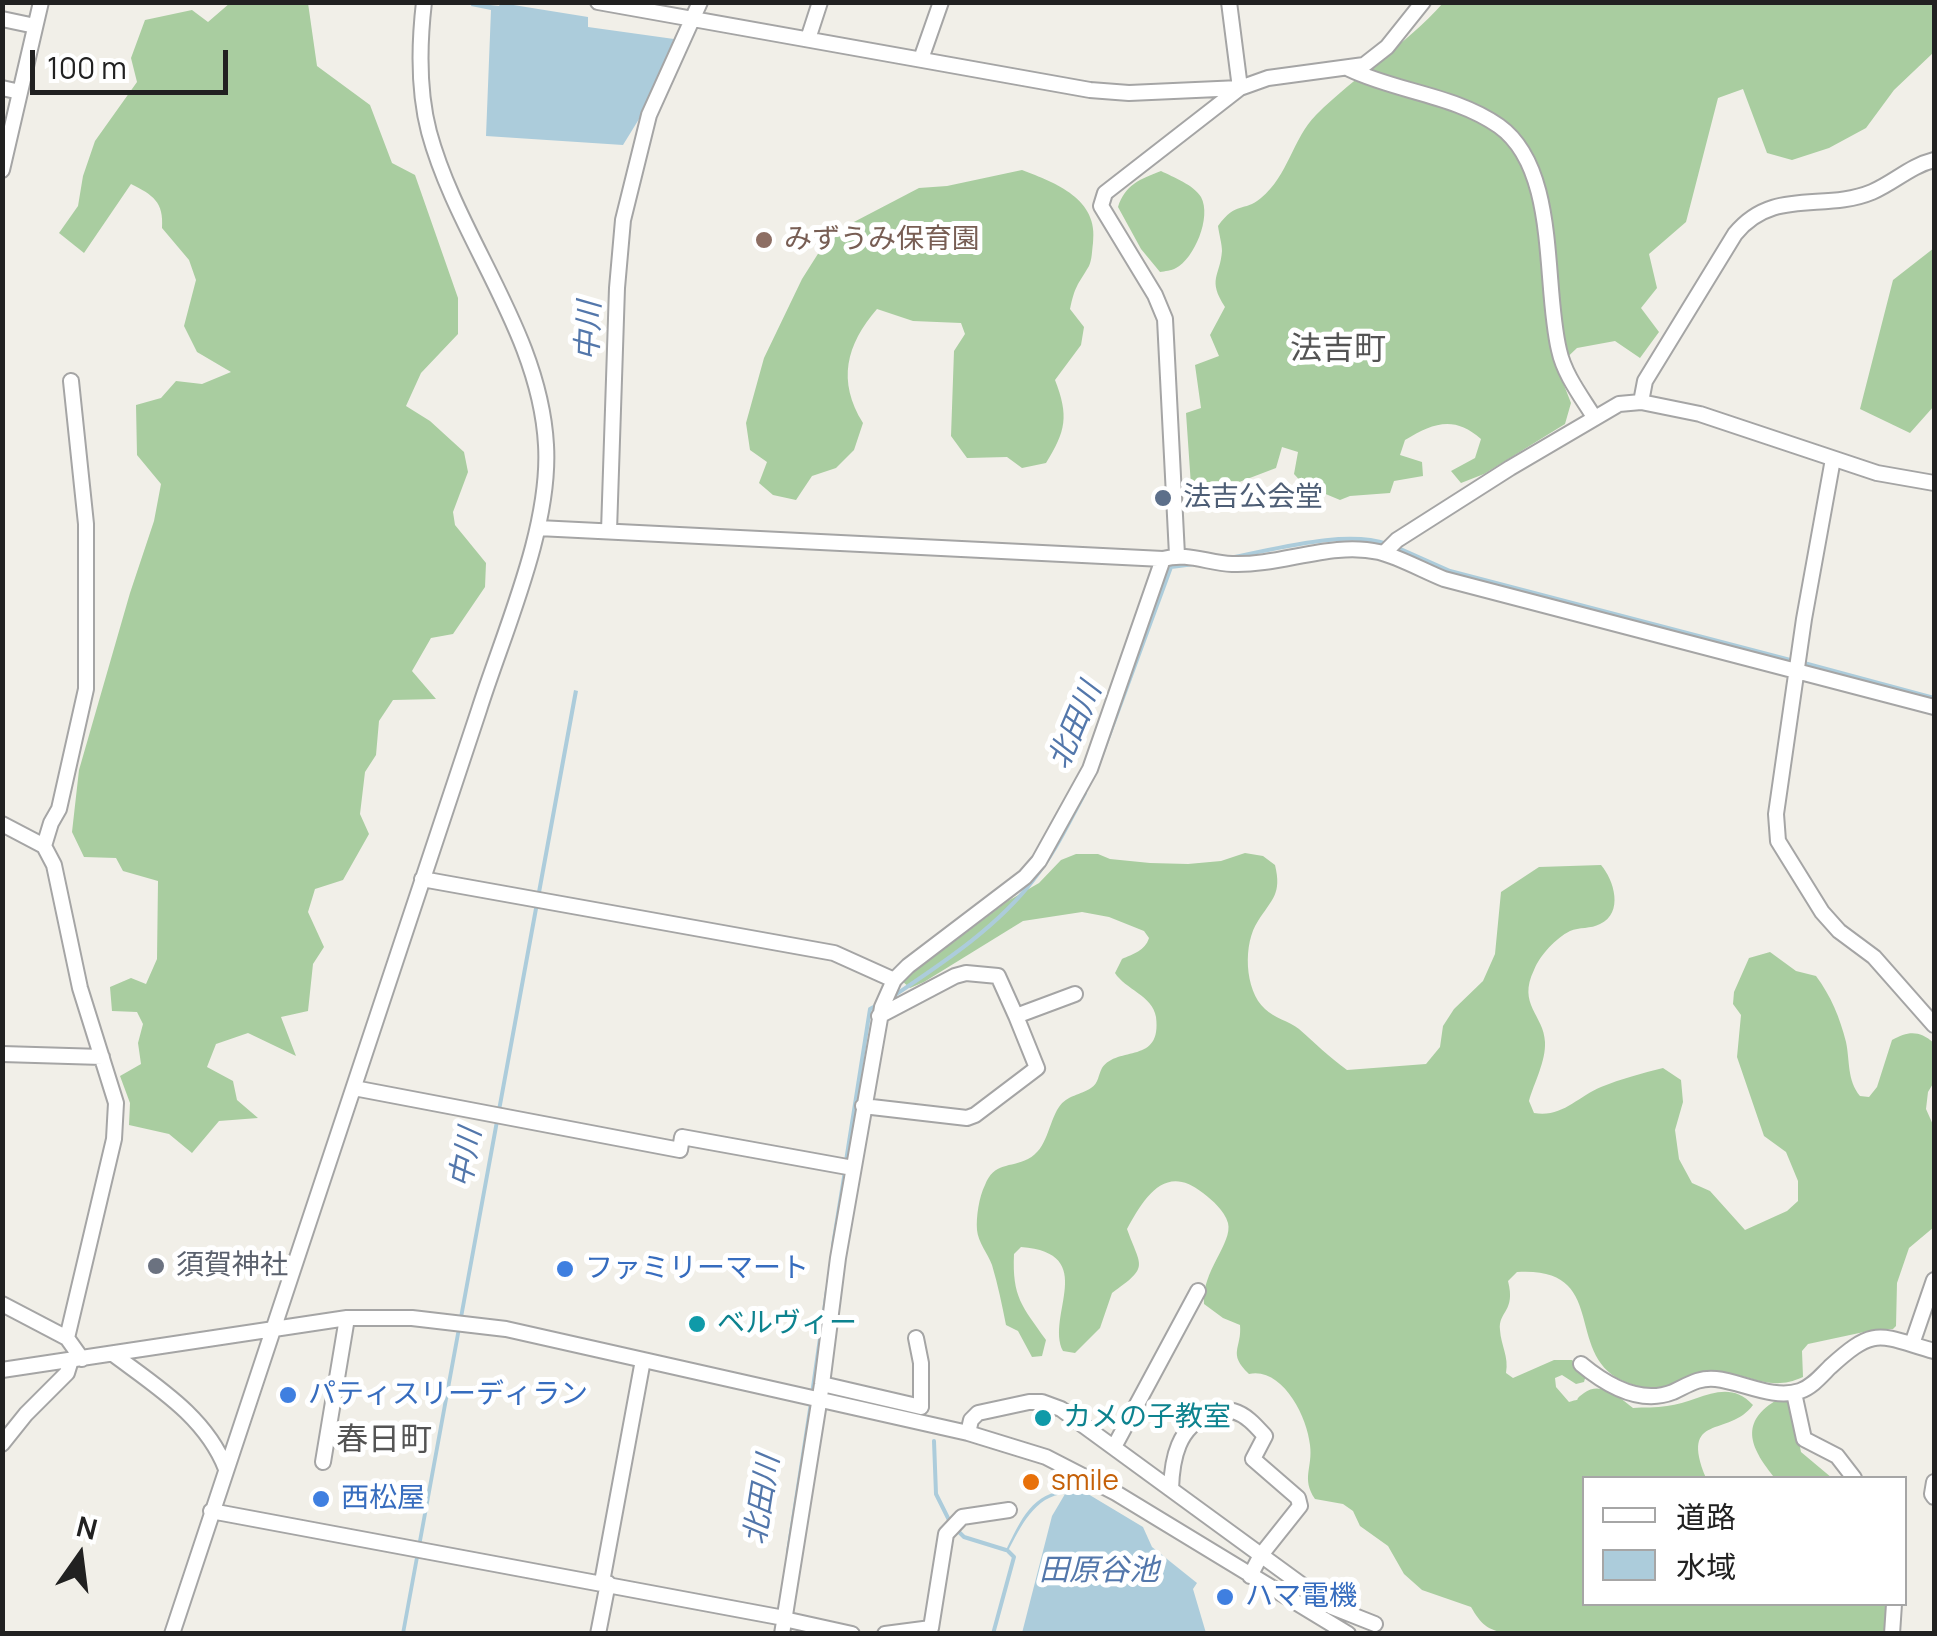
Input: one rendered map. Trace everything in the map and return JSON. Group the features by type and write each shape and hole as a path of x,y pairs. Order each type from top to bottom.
{"street":[{"path":"3,164 41,2"},
{"path":"172,1634 538,528 547,464 540,404 514,326 430,133 421,81 424,2"},
{"path":"598,2 1090,90 1129,93 1240,88 1268,78 1364,65 1388,47 1423,2"},
{"path":"606,531 623,220 649,115 700,2"},
{"path":"808,39 820,2"},
{"path":"922,59 942,2"},
{"path":"1229,2 1240,88"},
{"path":"2,19 35,26"},
{"path":"1350,69 1374,81 1478,113 1502,128 1520,147 1541,203 1559,354 1594,417"},
{"path":"2,88 20,92"},
{"path":"783,1624 814,1399 822,1384 848,1167 881,1012 891,985 908,966 1025,877 1039,861 1090,769 1170,557 1165,319 1155,294 1101,206 1104,193 1240,88"},
{"path":"1640,402 1645,380 1735,234 1751,217 1771,208 1812,200 1846,200 1870,193 1910,168 1934,160"},
{"path":"44,846 50,823 59,809 86,689 86,524 72,381"},
{"path":"1384,553 1396,540 1619,404 1640,402 1700,414 1877,473 1934,483"},
{"path":"1833,459 1804,619 1776,814 1778,841 1838,931 1874,957 1934,1025"},
{"path":"538,528 728,540 1170,557 1228,564 1257,564 1342,550 1384,553 1444,579 1934,707"},
{"path":"2,824 44,846 54,865 80,988 116,1102 116,1127 67,1338 77,1360"},
{"path":"422,879 834,953 891,985"},
{"path":"863,1106 967,1118 1037,1068 998,976 966,973 881,1012"},
{"path":"1016,1016 1074,994"},
{"path":"2,1054 102,1057"},
{"path":"354,1088 680,1150 682,1137 848,1167"},
{"path":"1912,1344 1934,1280"},
{"path":"1114,1448 1198,1292"},
{"path":"2,1304 67,1338"},
{"path":"323,1462 347,1318"},
{"path":"2,1370 347,1318 476,1324 968,1434 1046,1457 1079,1472 1250,1576 1325,1628 1348,1634"},
{"path":"1581,1364 1604,1383 1634,1394 1668,1394 1700,1378 1794,1393 1808,1388 1866,1338 1875,1336 1934,1351"},
{"path":"822,1384 921,1407 921,1364 916,1338"},
{"path":"113,1354 194,1418 214,1443 226,1469"},
{"path":"2,1444 77,1360"},
{"path":"598,1634 644,1360"},
{"path":"1794,1393 1804,1439 1837,1456 1852,1476"},
{"path":"968,1434 971,1420 978,1413 1042,1402 1061,1409 1332,1607 1375,1624"},
{"path":"1172,1489 1172,1468 1184,1434 1201,1418 1225,1410 1246,1417 1265,1436 1253,1459 1298,1498 1300,1506 1260,1556 1250,1576"},
{"path":"1934,1482 1934,1497"},
{"path":"885,1634 931,1628 946,1534 962,1516 1009,1510"},
{"path":"211,1511 605,1582 783,1624 852,1634"},
{"path":"1892,1634 1894,1606"}],"green space":[{"path":"230,3 308,3 317,66 370,105 392,163 415,175 458,298 458,334 421,373 406,406 430,421 464,452 468,472 453,512 455,525 486,563 485,587 453,634 431,638 412,671 436,699 393,700 379,721 376,755 365,772 360,814 369,834 343,880 315,889 308,912 324,947 313,964 308,1011 281,1017 296,1056 248,1033 216,1044 207,1067 233,1081 237,1100 258,1118 219,1121 192,1153 169,1134 129,1125 130,1103 120,1076 141,1064 138,1043 143,1024 137,1012 112,1011 110,987 131,978 146,984 157,959 158,881 123,871 116,858 84,857 72,832 79,770 154,521 161,484 137,455 136,405 161,398 176,381 202,384 231,372 197,352 184,326 196,280 189,260 162,228 159,206 151,196 131,184 84,253 59,233 78,206 95,141 137,82 131,58 145,20 192,10 208,22"},
{"path":"1443,3 1934,3 1934,52 1894,90 1866,128 1829,148 1792,160 1767,153 1743,89 1718,98 1686,222 1649,254 1657,288 1641,308 1659,332 1640,358 1615,341 1577,348 1557,367 1571,403 1565,424 1484,474 1461,483 1451,471 1475,458 1481,439 1462,427 1443,424 1405,440 1400,455 1422,462 1423,476 1394,481 1390,493 1340,500 1304,485 1294,474 1298,452 1282,447 1276,468 1192,500 1186,413 1201,408 1195,365 1219,356 1210,335 1225,307 1216,284 1222,251 1218,226 1230,213 1255,202 1270,189 1316,115"},
{"path":"1022,170 1072,195 1089,215 1093,228 1090,264 1070,309 1084,327 1081,345 1055,380 1064,414 1058,442 1046,463 1022,468 1007,457 967,458 951,436 954,351 965,334 961,323 913,321 877,309 858,336 849,364 850,393 863,423 854,450 836,468 812,476 796,500 773,495 759,483 767,462 750,450 746,423 764,358 821,249 852,223 919,188"},
{"path":"1161,171 1198,193 1204,215 1189,256 1176,268 1160,272 1141,249 1118,207 1134,184"},
{"path":"1934,248 1934,406 1910,433 1860,409 1893,280"},
{"path":"1245,853 1263,856 1275,865 1274,896 1250,941 1248,966 1253,990 1269,1012 1299,1029 1347,1070 1426,1064 1440,1047 1443,1026 1454,1009 1483,981 1495,954 1501,892 1539,867 1601,865 1613,887 1612,912 1600,924 1559,938 1540,959 1530,982 1530,1001 1544,1033 1545,1049 1529,1101 1534,1113 1553,1112 1601,1087 1663,1068 1681,1080 1683,1102 1675,1130 1679,1159 1692,1183 1710,1191 1745,1230 1787,1211 1798,1201 1798,1181 1786,1152 1764,1136 1737,1057 1741,1015 1733,1004 1734,992 1749,958 1770,952 1796,971 1816,976 1838,1016 1851,1077 1860,1096 1869,1097 1877,1087 1892,1040 1913,1033 1934,1043 1934,1082 1926,1109 1934,1127 1934,1227 1909,1248 1897,1283 1893,1329 1808,1344 1802,1351 1803,1377 1791,1381 1769,1383 1710,1371 1679,1385 1658,1389 1628,1383 1608,1371 1595,1354 1576,1298 1565,1283 1547,1274 1517,1272 1508,1281 1510,1299 1500,1324 1506,1373 1513,1378 1554,1360 1572,1360 1586,1375 1584,1382 1576,1384 1562,1375 1555,1378 1556,1387 1569,1402 1597,1388 1633,1408 1667,1406 1722,1392 1733,1392 1753,1405 1743,1415 1703,1435 1699,1457 1705,1476 1582,1476 1582,1606 1888,1606 1884,1633 1506,1633 1485,1625 1471,1607 1422,1590 1404,1574 1388,1546 1360,1526 1353,1511 1343,1504 1315,1499 1311,1492 1308,1433 1298,1408 1272,1378 1249,1374 1242,1367 1237,1356 1240,1325 1204,1304 1207,1281 1226,1240 1228,1223 1214,1203 1190,1184 1167,1183 1141,1206 1127,1229 1138,1259 1137,1271 1112,1293 1100,1328 1075,1353 1063,1351 1059,1337 1065,1288 1058,1261 1045,1252 1021,1247 1014,1254 1020,1300 1046,1340 1042,1356 1032,1357 1018,1331 1006,1325 992,1265 978,1234 981,1195 993,1172 1035,1155 1062,1103 1094,1086 1109,1061 1137,1052 1152,1042 1156,1032 1154,1010 1115,973 1122,959 1142,949 1149,938 1144,931 1109,917 1082,912 1023,921 924,982 910,988 902,981 1008,901 1039,883 1061,860 1076,854 1150,863 1221,861"},
{"path":"1775,1401 1787,1402 1801,1452 1830,1476 1773,1476 1752,1438 1756,1419"}],"water":[{"path":"501,3 588,17 588,27 674,39 639,119 623,145 486,136 491,10 471,6"},
{"path":"574,690 578,691 405,1633 401,1634"},
{"name":"田原谷池","path":"1073,1485 1143,1527 1152,1547 1197,1583 1193,1589 1206,1633 1022,1633 1052,1516 1065,1494 1037,1506 1006,1550 1023,1518 1037,1502"}],"waterway":[{"name":"北田川","path":"1228,558 1330,540 1387,544"},
{"name":"北田川","path":"1396,547 1450,571 1794,661"},
{"name":"北田川","path":"1096,771 1171,567 1194,564"},
{"name":"北田川","path":"1804,663 1934,698"},
{"name":"北田川","path":"892,997 968,944 1004,913 1049,859 1085,793"},
{"name":"北田川","path":"846,1161 870,1009 879,1004"},
{"name":"北田川","path":"833,1245 845,1171"},
{"name":"北田川","path":"812,1394 827,1290"},
{"name":"北田川","path":"788,1552 811,1403"},
{"path":"934,1441 936,1494 950,1522"},
{"path":"956,1529 964,1537 1006,1550"},
{"path":"993,1634 1014,1557 1008,1551"}],"place":[{"name":"みずうみ保育園","path":"764,240"},
{"name":"法吉公会堂","path":"1163,498"},
{"name":"須賀神社","path":"156,1266"},
{"name":"ファミリーマート","path":"565,1269"},
{"name":"ベルヴィー","path":"697,1324"},
{"name":"パティスリーディラン","path":"288,1395"},
{"name":"カメの子教室","path":"1043,1418"},
{"name":"smile","path":"1031,1482"},
{"name":"西松屋","path":"321,1499"},
{"name":"ハマ電機","path":"1225,1597"}],"district":[{"name":"法吉町","path":"1338,350"},
{"name":"春日町","path":"384,1441"}],"water label":[{"name":"中川","path":"590,331"},
{"name":"中川","path":"467,1158"}]}
